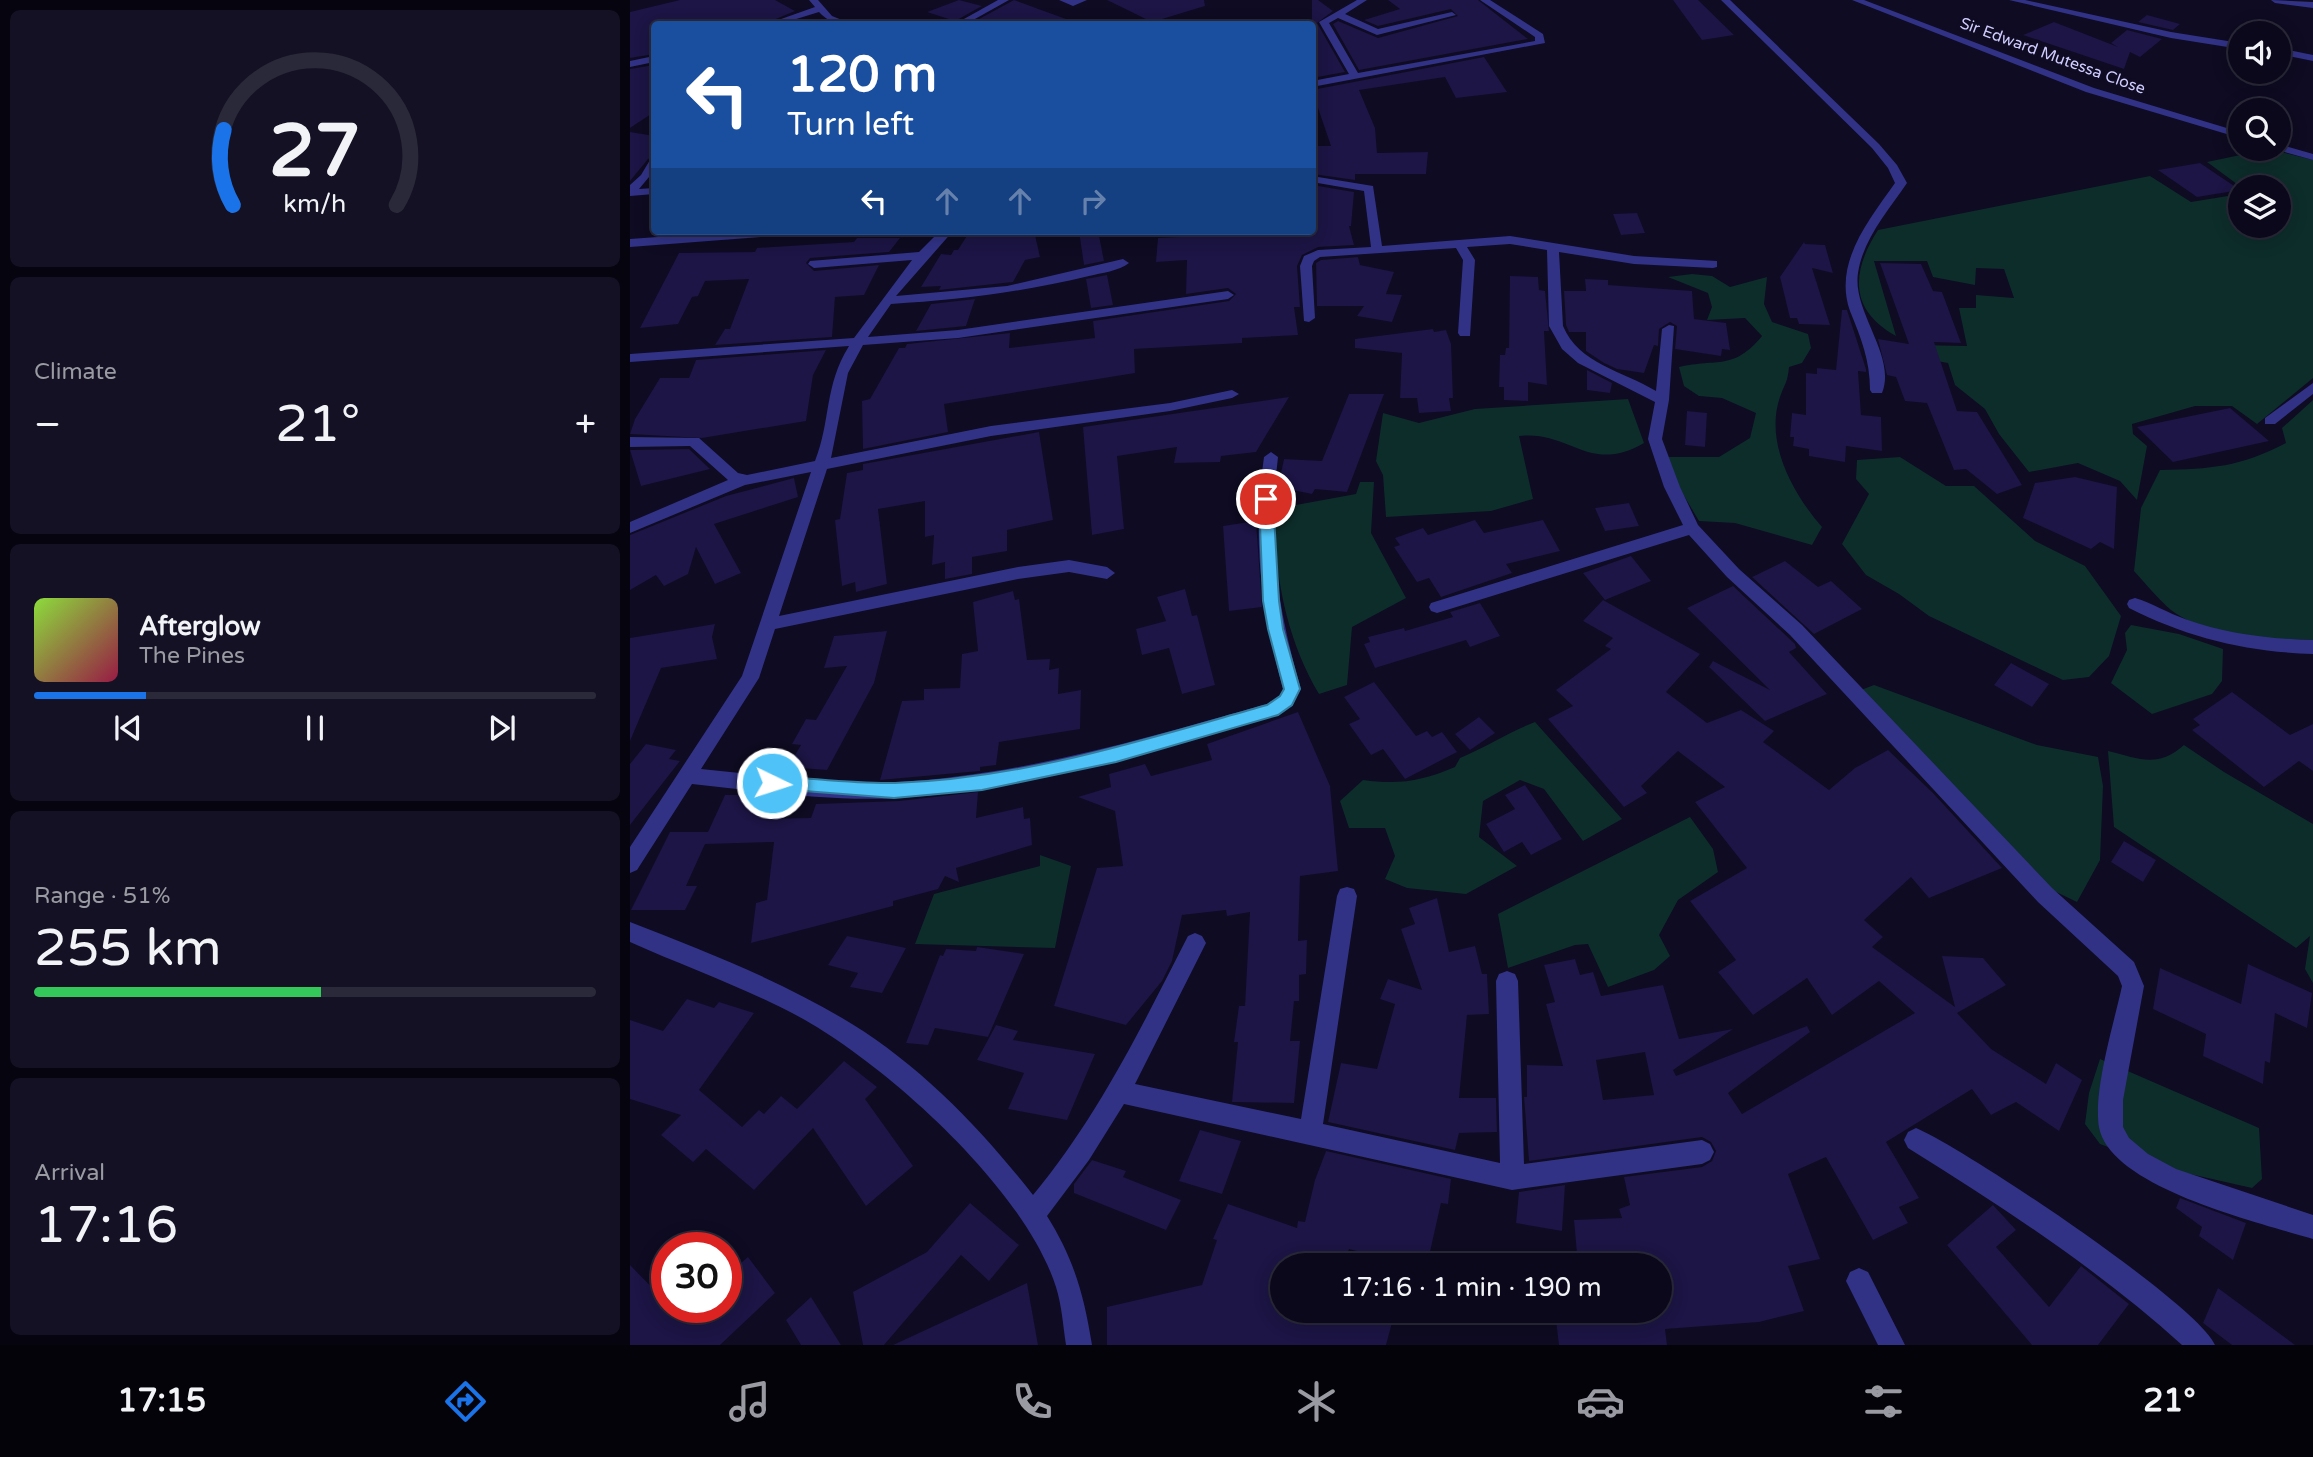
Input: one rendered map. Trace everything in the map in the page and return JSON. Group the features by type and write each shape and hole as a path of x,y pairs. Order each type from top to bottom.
{"street":[{"path":"813,0 828,18 837,21"},
{"path":"966,21 1005,0"},
{"path":"1063,0 1073,3 1083,0"},
{"path":"1355,77 1320,23 1363,0"},
{"path":"1316,82 1540,43 1540,36 1484,0"},
{"path":"1725,0 1745,24 1888,159 1900,176 1900,183 1853,263 1850,278 1855,307 1876,352 1877,390"},
{"name":"Sir Edward Mutessa Close","path":"1856,0 2090,90 2228,131"},
{"path":"2013,0 2195,40 2228,44"},
{"path":"2275,0 2313,5"},
{"path":"781,21 819,9"},
{"path":"1338,14 1377,32 1452,15"},
{"path":"2291,54 2313,58"},
{"path":"630,64 651,60"},
{"path":"2291,150 2313,157"},
{"path":"630,192 646,177 651,168"},
{"path":"1316,180 1369,188 1377,250"},
{"path":"630,192 651,191"},
{"path":"630,243 734,235"},
{"path":"630,864 750,678 820,467 831,443 842,369 920,256 943,235"},
{"path":"1309,318 1306,266 1308,259 1318,254 1510,240 1634,260 1713,264"},
{"path":"1460,245 1469,260 1465,333"},
{"path":"1553,247 1556,326 1565,347 1599,369 1625,379 1662,400"},
{"path":"814,264 920,256"},
{"path":"889,300 999,293 1073,278 1123,263"},
{"path":"630,358 860,342 1021,327 1228,295"},
{"path":"1669,329 1655,439 1672,487 1692,528 1733,573 1813,648 1997,846 2126,969 2133,986 2110,1127 2113,1138 2126,1155 2175,1181 2313,1227"},
{"path":"2270,421 2313,387"},
{"path":"630,528 742,480 820,467 991,431 1170,407 1232,394"},
{"path":"630,442 694,441 733,477 742,480"},
{"path":"689,776 894,790 982,783 1116,755 1272,710 1286,701 1292,689 1275,629 1269,573 1265,516 1271,457"},
{"path":"1437,607 1692,528"},
{"path":"769,624 1031,571 1069,566 1107,573"},
{"path":"2135,604 2170,623 2213,636 2276,647 2313,647"},
{"path":"1311,1133 1347,896"},
{"path":"630,932 811,1012 856,1039 927,1095 994,1168 1032,1215 1069,1287 1079,1345"},
{"path":"1032,1215 1078,1160 1119,1092 1195,943"},
{"path":"1507,981 1512,1178"},
{"path":"1119,1092 1512,1178 1702,1152"},
{"path":"1916,1140 2039,1217 2159,1307 2202,1345"},
{"path":"1860,1281 1892,1345"}],"green space":[{"path":"2291,154 2313,160 2313,378 2257,424 2232,406 2195,406 2132,424 2133,434 2147,446 2137,500 2120,481 2078,463 2029,472 1999,434 1985,409 1955,385 1948,363 1914,357 1914,345 1967,346 1959,308 1976,308 1976,295 2014,298 2004,269 1976,268 1975,285 1933,277 1927,261 1874,261 1896,336 1881,326 1863,302 1859,275 1878,230 2150,176 2191,202 2228,196 2228,238 2291,238 2291,175 2228,175 2228,177 2207,162 2228,158 2228,161 2291,161"},
{"path":"1692,274 1712,276 1730,287 1767,277 1764,304 1772,322 1808,334 1811,348 1802,363 1789,367 1776,414 1776,432 1784,467 1792,484 1822,527 1812,545 1735,523 1699,521 1661,457 1719,457 1750,438 1756,413 1722,398 1699,396 1684,386 1679,367 1733,359 1752,347 1762,336 1745,318 1707,320 1712,307 1708,293 1668,277"},
{"path":"1628,399 1644,443 1625,452 1608,455 1594,453 1552,439 1519,436 1533,499 1491,511 1386,517 1383,475 1376,461 1383,413 1419,423 1475,409"},
{"path":"2313,400 2313,640 2239,635 2201,626 2185,619 2171,610 2134,571 2141,508 2160,470 2225,465 2269,451 2286,443 2282,428"},
{"path":"1900,457 1946,486 1974,486 2035,541 2085,566 2121,616 2109,656 2089,677 2063,680 1929,616 1866,575 1842,544 1869,494 1856,479 1857,460"},
{"path":"1360,482 1374,482 1371,533 1406,598 1352,627 1347,685 1319,694 1299,653 1285,608 1277,561 1276,515 1285,507 1356,494"},
{"path":"2131,625 2179,634 2223,649 2222,681 2212,694 2152,714 2111,683 2127,650 2125,633"},
{"path":"1874,685 2037,745 2098,757 2103,786 2100,860 2077,902 2048,888 1861,690"},
{"path":"1535,722 1622,819 1583,841 1544,789 1520,780 1483,801 1479,837 1517,866 1466,894 1407,888 1385,879 1395,856 1385,828 1349,828 1340,801 1363,780 1410,781 1455,767 1460,758"},
{"path":"2184,745 2224,772 2313,824 2313,983 2305,969 2310,936 2296,948 2114,827 2108,751 2148,760 2166,757"},
{"path":"1690,817 1713,849 1718,872 1678,900 1659,935 1670,956 1654,970 1608,987 1588,944 1575,945 1508,968 1498,914"},
{"path":"1040,855 1071,866 1055,948 915,944 934,894 1040,866"},
{"path":"2100,1059 2259,1128 2262,1179 2252,1188 2168,1169 2100,1144 2085,1124 2089,1093"}],"building":[{"path":"680,0 775,0 795,11 771,21 651,21 651,54 630,58 630,12"},
{"path":"959,0 982,6 955,21 927,12"},
{"path":"1014,0 1071,21 976,21"},
{"path":"1107,0 1204,0 1205,6 1150,21"},
{"path":"1312,0 1318,0 1333,11 1317,23 1345,72 1316,77 1316,21 1312,21"},
{"path":"1388,0 1478,0 1528,39 1359,70 1333,24 1338,21 1378,38 1458,16 1451,9 1378,26 1364,20 1400,9"},
{"path":"1673,0 1698,0 1734,35 1702,40"},
{"path":"2147,15 2180,24 2173,30 2138,22"},
{"path":"2054,22 2118,47 2111,43 2127,30 2162,39 2140,57 2130,52 2124,69 2023,35"},
{"path":"1484,57 1507,92 1456,98 1445,77 1359,90 1375,128 1377,153 1428,152 1426,174 1355,174 1355,180 1316,174 1317,146 1331,146 1316,102 1316,89"},
{"path":"651,66 651,114 630,128 630,69"},
{"path":"630,132 651,136 651,158 630,181"},
{"path":"2200,163 2228,182 2228,192 2197,197 2158,170"},
{"path":"1316,186 1354,192 1349,226 1354,245 1318,247 1302,255 1297,266 1300,307 1294,307 1298,335 1242,338 1242,343 1134,349 1135,373 944,404 948,432 863,449 862,401 870,399 899,348 905,348 907,344 1010,333 1009,348 1095,338 1093,321 1229,301 1236,294 1228,288 1186,294 1187,260 1156,262 1158,238 1316,235"},
{"path":"1637,213 1645,233 1621,235 1613,214"},
{"path":"967,235 1035,235 1040,257 1025,260 1013,282 939,290 941,286 921,287 941,254 951,255 954,250 958,250"},
{"path":"1080,235 1099,235 1104,261 1084,265"},
{"path":"857,238 900,238 889,252 810,258 806,263 814,271 879,265 864,295 835,297 832,337 715,345 725,329 730,329 749,279 705,281 698,296 692,297 678,324 640,328 679,253 755,252 757,248 854,242"},
{"path":"1804,242 1825,245 1833,273 1812,268 1830,325 1799,324 1797,318 1790,318 1780,277"},
{"path":"1358,257 1360,265 1394,272 1386,294 1402,295 1392,322 1357,316 1364,306 1317,306 1316,263 1321,260"},
{"path":"1880,263 1921,264 1933,291 1942,292 1961,343 1934,342 1957,411 1977,412 2022,485 1997,494 1966,469 1954,470 1927,403 1905,401 1896,377 1887,375 1878,339 1909,344"},
{"path":"1107,275 1113,305 1091,308 1086,279"},
{"path":"1510,276 1538,277 1539,290 1545,291 1549,331 1544,331 1547,385 1528,382 1528,401 1504,400 1504,387 1499,387 1500,355 1505,355 1506,348 1509,348"},
{"path":"1585,279 1608,280 1608,285 1692,291 1694,319 1726,323 1730,350 1722,349 1721,356 1675,349 1677,326 1670,322 1659,329 1658,346 1654,345 1644,373 1617,369 1604,363 1586,351 1586,332 1569,332 1566,325 1564,291 1586,291"},
{"path":"975,299 966,326 916,331 931,304"},
{"path":"1842,310 1847,310 1866,369 1866,372 1858,371 1861,415 1881,417 1882,451 1846,446 1845,462 1809,456 1809,449 1793,446 1794,437 1790,437 1792,413 1806,415 1806,373 1817,374 1817,368 1836,370"},
{"path":"1433,329 1434,332 1446,330 1451,344 1451,411 1419,413 1417,398 1400,398 1402,353 1355,348 1355,339"},
{"path":"826,350 813,375 806,421 702,438 630,434 635,419 660,378 689,378 696,360"},
{"path":"1587,370 1612,383 1610,393 1587,390"},
{"path":"1349,394 1384,394 1347,492 1315,489 1312,494 1278,487 1284,459 1322,461"},
{"path":"1289,397 1256,452 1221,456 1220,462 1174,463 1177,447 1117,456 1124,529 1092,535 1083,427"},
{"path":"2230,408 2269,441 2173,462 2137,427"},
{"path":"1687,411 1707,413 1705,447 1685,445"},
{"path":"1039,432 1053,520 1007,530 1007,551 972,557 972,574 945,579 945,562 932,565 934,535 925,537 925,501 878,509 887,584 856,592 855,582 842,586 835,520 840,519 847,473 863,470 863,464"},
{"path":"689,449 710,469 641,486 630,450"},
{"path":"2075,477 2117,487 2114,549 2100,542 2091,549 2023,518 2035,483"},
{"path":"794,478 798,497 714,524 741,573 715,584 696,547 688,574 664,586 656,575 630,590 630,535 726,496"},
{"path":"1629,503 1639,526 1605,531 1595,508"},
{"path":"1475,520 1484,533 1543,520 1560,551 1506,564 1512,573 1441,597 1429,578 1417,582 1394,547 1400,545 1395,538 1423,528 1428,535"},
{"path":"1256,521 1262,607 1229,611 1223,526"},
{"path":"1631,556 1651,581 1605,600 1583,573"},
{"path":"1785,561 1818,587 1831,581 1862,609 1814,634 1752,577"},
{"path":"1733,586 1795,644 1796,648 1789,652 1827,694 1765,721 1709,667 1713,661 1770,690 1687,608"},
{"path":"1185,589 1192,616 1197,615 1215,685 1182,694 1169,648 1142,655 1136,629 1166,621 1157,597"},
{"path":"1013,591 1015,600 1019,599 1027,660 1050,659 1049,670 1059,668 1058,694 1081,690 1080,729 999,742 996,765 980,767 980,771 880,780 902,701 924,700 924,689 960,688 962,654 978,651 973,602"},
{"path":"1603,600 1700,654 1666,692 1707,723 1741,710 1774,731 1763,742 1829,790 1855,768 1888,750 1933,793 2002,868 1929,898 1911,877 1864,920 1883,937 1872,947 1955,1007 1942,956 1983,958 2006,985 1957,1013 1991,1049 2046,1084 2056,1063 2082,1080 2059,1131 2016,1102 1991,1115 1972,1089 1886,1142 1919,1198 1899,1207 1908,1223 1873,1240 1826,1157 1788,1174 1820,1259 1788,1266 1804,1311 1759,1322 1665,1329 1667,1345 1559,1345 1556,1323 1672,1323 1672,1253 1577,1253 1574,1220 1622,1218 1619,1209 1630,1205 1624,1177 1702,1167 1712,1161 1716,1151 1711,1142 1702,1137 1529,1161 1524,1097 1527,1097 1527,1065 1563,1066 1546,1004 1555,1002 1544,965 1575,959 1580,975 1593,972 1601,996 1663,985 1679,1039 1733,1029 1673,1070 1676,1076 1807,1026 1810,1032 1728,1093 1742,1114 1915,1013 1879,981 1832,1015 1807,978 1753,1015 1718,972 1736,960 1690,901 1747,868 1695,802 1725,787 1678,751 1641,786 1647,793 1624,807 1548,719 1573,706 1556,690 1611,649 1605,646 1613,638 1583,621","holes":["1645,1052 1654,1095 1603,1100 1596,1060"]},
{"path":"1480,603 1500,636 1470,647 1466,640 1375,668 1364,644 1370,642 1368,637 1404,628 1405,631 1453,617 1450,612"},
{"path":"715,624 712,637 717,659 661,668 630,741 630,638"},
{"path":"887,631 874,683 827,770 788,767 801,745 792,744 806,719 816,720 847,666 824,668 834,636"},
{"path":"2011,663 2049,684 2032,707 1994,685"},
{"path":"1374,682 1416,736 1427,731 1432,737 1442,732 1457,752 1405,779 1383,749 1371,755 1349,724 1360,719 1344,697"},
{"path":"2232,692 2290,735 2313,724 2313,771 2299,761 2264,787 2192,730 2200,725 2193,719"},
{"path":"1298,712 1330,786 1338,871 1300,876 1298,941 1307,940 1306,974 1299,975 1299,1001 1294,1001 1290,1041 1300,1041 1294,1103 1232,1102 1238,1042 1234,1042 1239,1006 1245,1006 1250,912 1227,916 1226,910 1182,915 1172,961 1162,981 1126,1025 1054,1006 1097,868 1123,866 1115,811 1078,797 1111,787 1109,774 1145,764 1151,776 1212,760 1207,744"},
{"path":"1479,717 1495,733 1470,750 1455,734"},
{"path":"646,744 676,750 669,759 680,761 630,825 630,764"},
{"path":"1525,785 1562,839 1531,855 1522,842 1504,852 1486,824 1515,809 1505,795"},
{"path":"978,792 976,818 1023,807 1024,819 1030,818 1032,845 956,868 959,882 945,876 938,889 893,901 893,906 751,943 756,903 767,900 774,842 705,844 686,886 697,886 685,910 631,910 670,832 708,832 725,795 772,795 762,819 811,818 816,804 899,801"},
{"path":"2124,841 2156,860 2143,882 2111,862"},
{"path":"1437,898 1449,952 1475,946 1482,974 1487,974 1489,1014 1467,1015 1459,1098 1496,1098 1497,1132 1459,1133 1455,1150 1328,1122 1341,1063 1377,1069 1395,1004 1380,999 1388,979 1422,990 1401,929 1415,924 1409,908"},
{"path":"847,936 906,948 882,993 850,987 858,973 828,965"},
{"path":"977,947 1024,954 988,1037 935,1028 928,1045 906,1043 940,955 943,956 946,949 976,951"},
{"path":"2248,964 2312,993 2307,1028 2275,1013 2270,1063 2265,1061 2263,1084 2203,1056 2206,1034 2153,1009 2160,968 2241,1004"},
{"path":"687,999 714,1008 719,1002 754,1013 699,1090 742,1127 759,1110 764,1114 781,1096 797,1109 844,1061 877,1087 865,1099 913,1166 866,1206 813,1128 754,1190 706,1149 693,1162 661,1135 681,1115 630,1099 630,1020 663,1031"},
{"path":"996,1025 1018,1031 1013,1040 1095,1054 1067,1120 1008,1109 1024,1073 977,1060"},
{"path":"1200,1130 1241,1141 1222,1194 1179,1181"},
{"path":"1326,1151 1451,1179 1448,1204 1441,1203 1430,1253 1365,1253 1349,1249 1348,1253 1270,1253 1270,1323 1392,1323 1386,1345 1107,1345 1107,1307 1202,1285 1217,1240 1213,1239 1228,1204 1297,1228 1298,1221 1305,1222 1315,1180"},
{"path":"1092,1160 1126,1171 1123,1177 1181,1200 1166,1230 1074,1193 1074,1184"},
{"path":"1565,1185 1562,1231 1516,1223 1519,1192"},
{"path":"2180,1198 2246,1223 2233,1260 2199,1236 2202,1227 2176,1208"},
{"path":"970,1203 1019,1245 989,1281 961,1255 884,1345 863,1345 853,1292 927,1252"},
{"path":"1993,1205 2016,1230 1996,1247 2049,1307 2081,1266 2129,1304 2098,1345 2032,1345 1947,1245"},
{"path":"748,1257 775,1293 720,1345 630,1345 630,1265 651,1287 651,1323 742,1323 742,1262"},
{"path":"1027,1283 1038,1345 893,1345"},
{"path":"2218,1288 2295,1345 2232,1345 2203,1323"},
{"path":"811,1297 841,1345 801,1345 786,1320"}],"route":[{"path":"772,783 894,790 982,783 1022,777 1116,755 1272,710 1286,701 1292,689 1275,629 1271,601 1266,499"}]}
